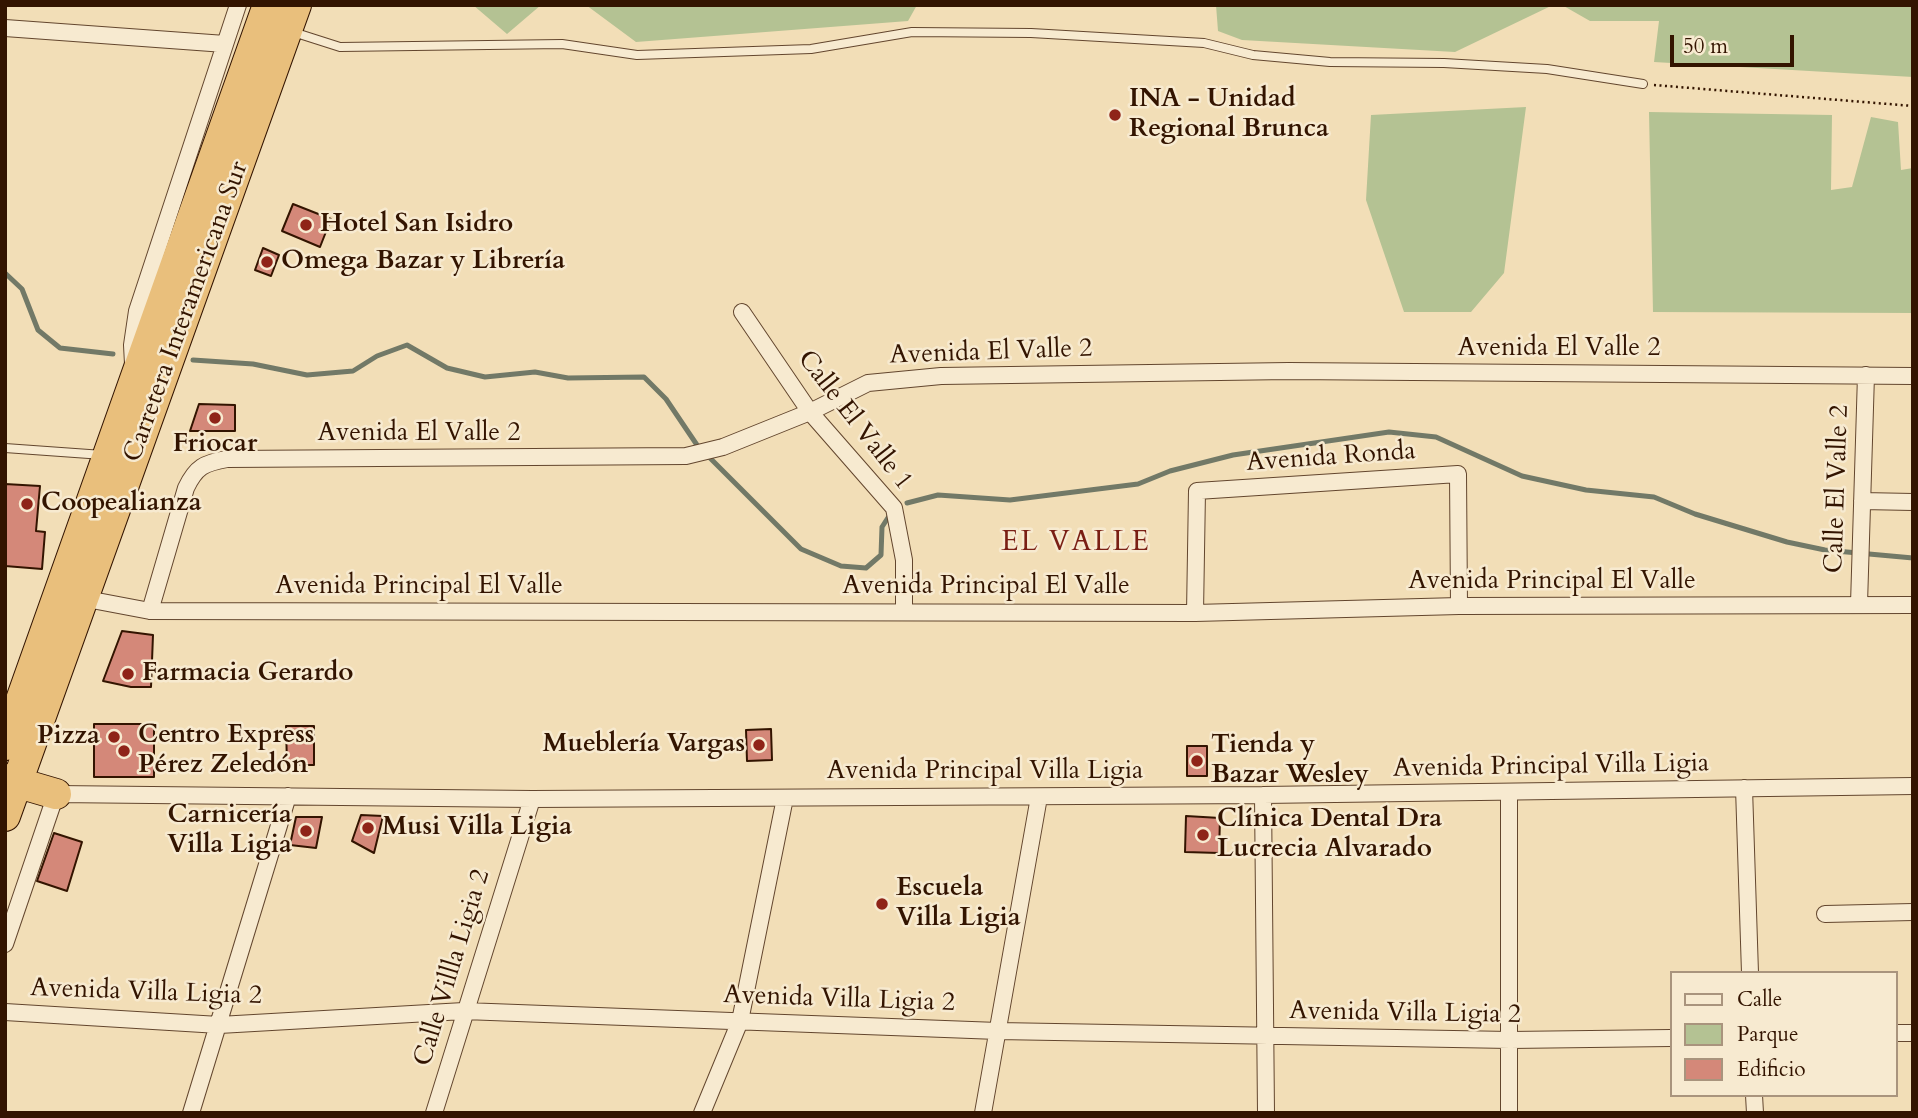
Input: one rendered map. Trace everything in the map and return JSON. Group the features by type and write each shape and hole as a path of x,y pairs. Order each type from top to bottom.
{"highway":[{"name":"Carretera Interamericana Sur","path":"72,596 109,455 268,5"},
{"name":"Carretera Interamericana Sur","path":"5,744 22,713 72,596 291,18"},
{"name":"Carretera Interamericana Sur","path":"5,816 22,713"},
{"path":"11,780 57,794"}],"street":[{"path":"134,382 132,345 137,311 238,5"},
{"path":"5,27 225,44"},
{"name":"Calle El Valle 1","path":"742,312 810,412 894,508 904,560 904,611"},
{"name":"Avenida El Valle 2","path":"150,611 186,488 195,469 206,463 227,460 692,454 715,449 810,412 868,383 941,376 1275,372 1913,376"},
{"name":"Calle El Valle 2","path":"1859,604 1866,375"},
{"name":"Avenida Ronda","path":"1195,613 1197,491 1458,474 1459,606"},
{"path":"1862,501 1913,502"},
{"name":"Avenida Principal El Valle","path":"72,596 150,611 1195,613 1459,606 1913,605"},
{"name":"Avenida Principal Villa Ligia","path":"57,794 532,799 1039,797 1913,786"},
{"path":"1744,788 1750,971"},
{"path":"1509,1113 1510,792"},
{"path":"5,944 57,794"},
{"path":"1263,795 1266,1113"},
{"path":"191,1113 288,796"},
{"path":"983,1113 1039,797"},
{"path":"702,1113 740,1020 785,798"},
{"name":"Calle Villla Ligia 2","path":"434,1113 532,799"},
{"path":"1825,914 1913,912"},
{"name":"Avenida Villa Ligia 2","path":"5,1012 219,1025 464,1011 998,1031 1510,1040 1670,1038"}],"lane":[{"path":"291,18 340,47 562,44 637,55 811,49 912,32 1031,33 1204,43 1253,55 1331,62 1547,69 1643,84"},
{"path":"5,448 109,455"}],"path":[{"path":"1643,84 1913,106"}],"green space":[{"path":"473,5 541,5 507,34"},
{"path":"586,5 917,5 908,21 636,42"},
{"path":"1216,5 1553,5 1455,52 1242,40 1218,31"},
{"path":"1562,5 1913,5 1913,77 1654,62 1659,21 1590,21"},
{"path":"1526,107 1504,273 1471,312 1404,312 1366,200 1371,115"},
{"path":"1649,112 1832,115 1831,190 1852,187 1871,117 1898,122 1901,170 1913,168 1913,313 1653,312"}],"building":[{"name":"Hotel San Isidro","path":"293,204 331,219 320,247 282,231"},
{"name":"Omega Bazar y Librería","path":"263,248 279,255 271,276 255,270"},
{"name":"Friocar","path":"199,404 235,405 235,431 190,431"},
{"path":"5,484 40,486 36,531 45,532 42,569 5,566"},
{"path":"122,631 153,635 151,687 131,687 103,681"},
{"name":"Centro Express Pérez Zeledón","path":"94,724 154,724 154,777 94,777"},
{"path":"286,726 314,726 314,765 287,765"},
{"name":"Mueblería Vargas","path":"771,729 772,760 747,761 746,730"},
{"name":"Tienda y Bazar Wesley","path":"1187,746 1207,746 1207,776 1187,776"},
{"name":"Musi Villa Ligia","path":"361,815 383,816 374,853 352,841"},
{"name":"Clínica Dental Dra Lucrecia Alvarado","path":"1186,816 1220,818 1219,853 1185,852"},
{"name":"Carnicería Villa Ligia","path":"296,817 322,817 316,848 290,845"},
{"path":"54,833 82,842 67,891 37,881"}],"waterway":[{"path":"5,273 22,289 38,330 60,348 113,354"},
{"path":"193,360 253,364 307,375 353,371 377,356 407,345 447,368 485,377 535,372 568,378 644,377 666,399 697,445 801,549 841,566 866,568 881,555 882,527 891,513"},
{"path":"907,503 938,495 1010,500 1138,484 1170,471 1233,455 1389,432 1436,437 1522,476 1586,490 1654,497 1695,514 1787,542 1825,550 1913,558"}],"place":[{"name":"INA - Unidad Regional Brunca","path":"1115,115"},
{"name":"Hotel San Isidro","path":"306,225"},
{"name":"Omega Bazar y Librería","path":"267,262"},
{"name":"Friocar","path":"215,418"},
{"name":"Coopealianza","path":"27,504"},
{"name":"Farmacia Gerardo","path":"128,674"},
{"name":"Pizza","path":"114,737"},
{"name":"Mueblería Vargas","path":"759,745"},
{"name":"Centro Express Pérez Zeledón","path":"124,751"},
{"name":"Tienda y Bazar Wesley","path":"1197,761"},
{"name":"Musi Villa Ligia","path":"368,828"},
{"name":"Carnicería Villa Ligia","path":"306,831"},
{"name":"Clínica Dental Dra Lucrecia Alvarado","path":"1203,835"},
{"name":"Escuela Villa Ligia","path":"882,904"}],"district":[{"name":"EL VALLE","path":"1076,544"}]}
